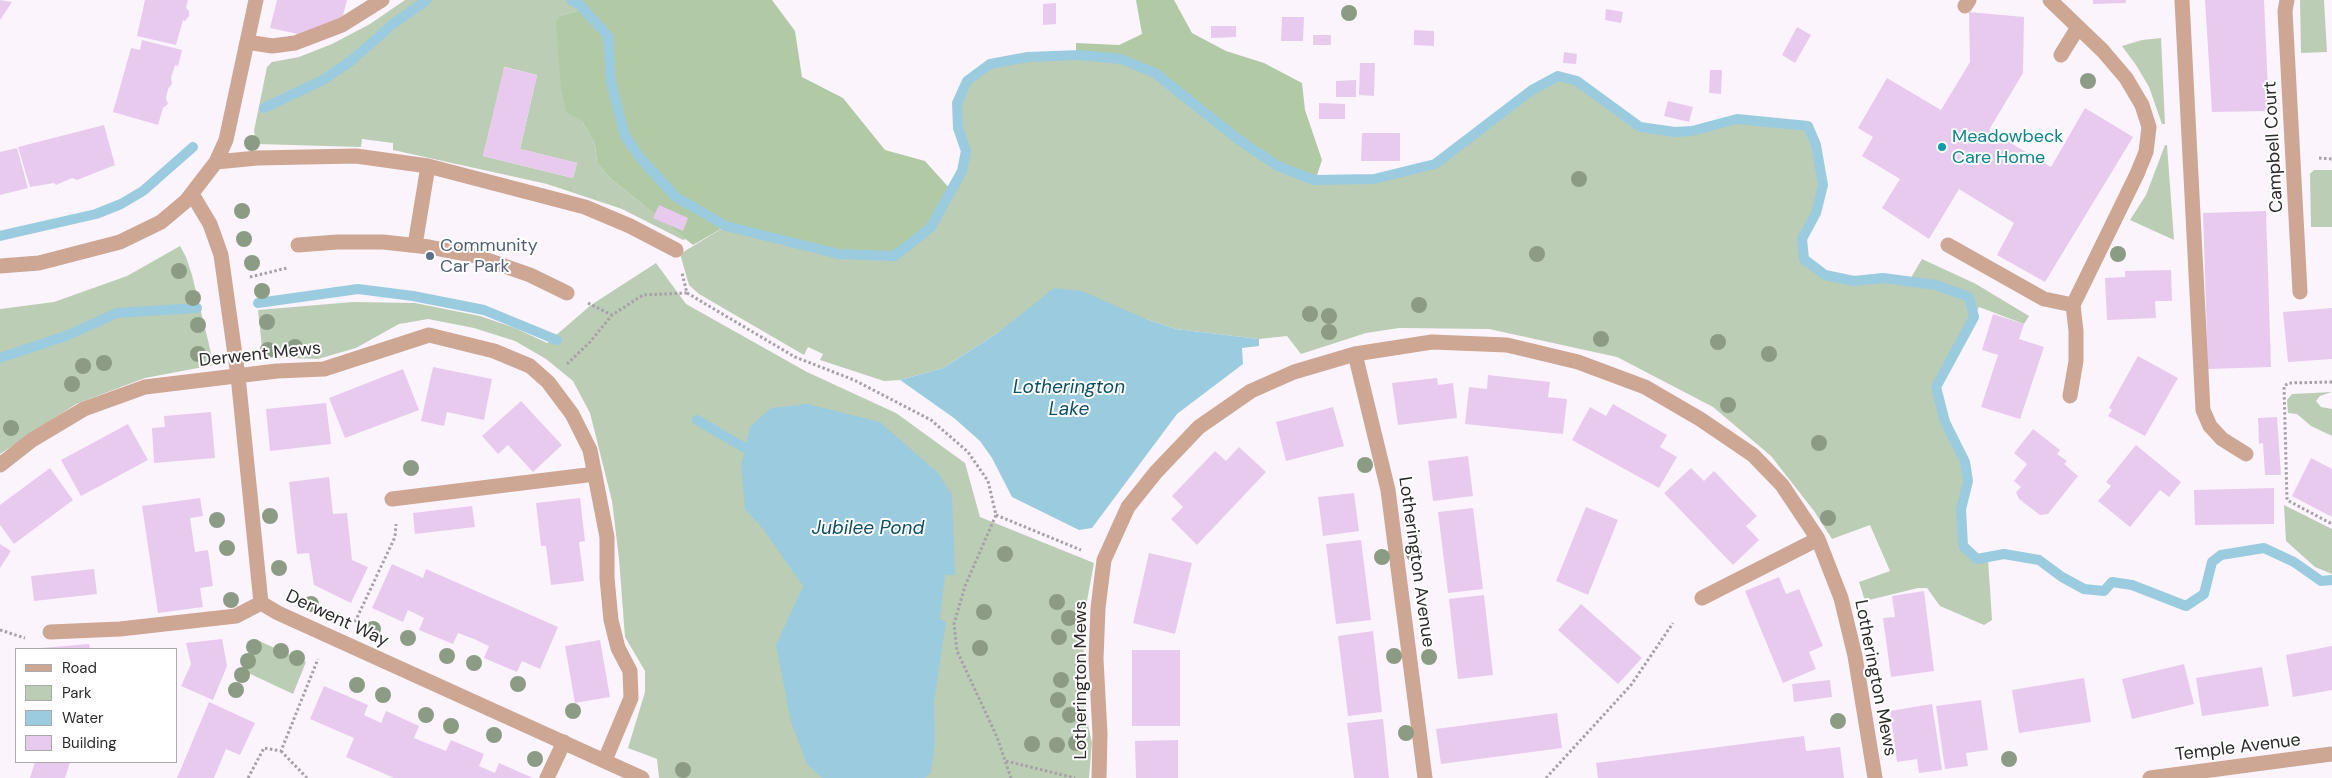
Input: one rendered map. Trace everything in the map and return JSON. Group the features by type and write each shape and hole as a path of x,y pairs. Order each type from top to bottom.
{"street":[{"path":"0,266 39,263 120,242 161,222 192,194 216,162 226,140 256,0"},
{"path":"247,42 272,46 296,43 342,25 382,0"},
{"path":"2050,0 2077,29 2103,51 2126,78 2142,105 2149,127 2146,152 2138,174 2073,305 2076,331 2076,361 2070,396"},
{"path":"2182,0 2203,410 2210,426 2222,439 2246,454"},
{"name":"Campbell Court","path":"2287,0 2285,11 2300,292"},
{"path":"2061,54 2077,29"},
{"path":"216,162 257,158 356,156 428,166 585,207 630,226 676,250"},
{"path":"415,245 428,166"},
{"name":"Derwent Way","path":"192,194 210,224 218,247 225,282 238,376 261,603 278,613 345,644 642,778"},
{"path":"298,245 337,242 415,245 476,256 530,275 568,293"},
{"path":"1948,245 2044,299 2073,305"},
{"name":"Derwent Mews","path":"0,465 32,440 84,409 145,387 276,371 324,369 429,335 494,351 530,366 548,382 572,414 590,450 595,474 606,537 611,620 618,648 630,671 632,698 605,760"},
{"name":"Lotherington Mews","path":"1098,778 1100,734 1096,659 1098,608 1104,560 1128,507 1156,472 1199,427 1252,391 1294,372 1354,354 1432,342 1507,345 1578,362 1645,387 1700,419 1753,455 1782,485 1818,539 1841,598 1855,656 1875,778"},
{"name":"Lotherington Avenue","path":"1354,354 1388,490 1426,778"},
{"path":"392,499 595,474"},
{"path":"1702,598 1818,539"},
{"path":"50,632 120,629 236,616 261,603"},
{"path":"547,778 564,742"},
{"name":"Temple Avenue","path":"2150,778 2332,754"}],"path":[{"path":"225,282 298,266 298,245"},
{"path":"676,250 687,294"},
{"path":"548,382 590,342 612,315 643,296 687,294 795,357 854,380 931,420 968,452 988,481 996,515 965,586 954,624 957,651 1006,761 1011,778"},
{"path":"2332,382 2289,382 2284,386 2287,500 2332,524"},
{"path":"345,644 395,537 396,522 392,499"},
{"path":"996,515 1065,542 1104,560"},
{"path":"1546,778 1631,685 1673,623"},
{"path":"281,751 328,635"},
{"path":"248,778 264,748 281,751 307,778"},
{"path":"1006,761 1075,778"}],"green space":[{"path":"405,0 580,0 577,11 559,16 557,22 559,41 582,121 595,145 597,163 610,178 686,239 683,240 622,209 547,184 393,150 393,143 362,139 361,147 257,144 254,131 267,67 272,62 299,57 332,44 370,24","holes":["505,67 537,75 520,149 577,163 573,178 483,156"]},
{"path":"580,0 772,0 795,31 802,77 843,98 885,150 925,161 951,190 931,227 895,256 839,254 726,226 693,245 610,178 597,163 595,145 582,121 566,112 561,89 556,23 559,16 577,11"},
{"path":"1136,0 1174,0 1192,33 1226,51 1264,63 1302,83 1305,110 1322,160 1316,178 1280,165 1241,139 1161,74 1121,57 1076,53 1076,43 1119,45 1142,34"},
{"path":"2300,0 2324,0 2327,52 2301,53"},
{"path":"2161,38 2165,124 2162,124 2149,87 2122,46 2142,40"},
{"path":"1080,55 1121,59 1159,75 1239,140 1278,166 1314,180 1374,179 1435,164 1532,90 1558,76 1577,81 1640,127 1675,132 1692,131 1737,119 1808,126 1816,145 1823,185 1816,213 1802,239 1804,259 1825,275 1854,281 1883,278 1909,281 1922,259 1976,284 2029,316 2024,324 1979,307 1936,387 1945,422 1965,462 1968,481 1961,509 1963,545 1977,559 1988,559 1992,620 1984,625 1940,606 1927,588 1918,588 1865,601 1859,582 1890,571 1870,525 1832,539 1814,511 1771,456 1713,407 1617,357 1489,329 1399,328 1366,333 1301,354 1287,336 1259,339 1176,329 1146,319 999,332 943,368 900,380 884,381 820,360 823,354 808,347 804,355 699,294 689,285 680,254 726,226 758,235 931,227 962,171 966,151 958,128 957,103 967,81 990,64 1028,57"},
{"path":"2165,145 2167,145 2174,240 2130,220 2146,195"},
{"path":"2314,170 2332,170 2332,227 2311,227 2310,174"},
{"path":"180,246 192,275 214,365 145,378 76,404 0,454 0,309 54,302 127,276"},
{"path":"656,263 686,304 807,372 896,413 965,463 980,517 1094,563 1084,617 1083,702 1092,743 1089,778 659,778 657,759 628,748 645,692 645,671 625,637 612,501 590,413 573,381 546,359 515,341 474,328 428,319 399,324 356,348 318,359 263,357 258,310 353,302 415,303 480,316 515,328 547,343 591,305"},
{"path":"2332,392 2320,396 2316,401 2321,407 2332,409 2332,436 2311,426 2297,414 2288,413 2287,400 2292,394"},
{"path":"2284,505 2332,529 2332,574 2315,567 2286,541"},
{"path":"257,640 306,662 293,694 244,671"}],"water":[{"name":"Lotherington Lake","path":"1054,288 1082,291 1146,319 1176,329 1259,339 1259,346 1242,348 1243,364 1177,414 1092,528 1079,530 1012,497 992,458 980,441 954,418 900,380 943,368 999,332"},
{"name":"Jubilee Pond","path":"808,404 880,422 938,473 952,495 955,575 945,575 940,619 946,622 934,702 935,743 931,772 925,778 822,778 807,764 791,722 776,645 803,586 763,529 745,509 741,466 750,427 771,408"}],"building":[{"path":"0,0 12,2 0,20"},
{"path":"145,0 188,0 186,8 189,11 189,16 185,21 183,20 176,45 137,36"},
{"path":"277,0 347,0 342,19 298,34 270,28"},
{"path":"2093,0 2126,0 2126,3 2093,4"},
{"path":"2205,0 2264,0 2269,111 2212,112"},
{"path":"1056,3 1056,24 1043,25 1043,4"},
{"path":"1606,9 1623,12 1621,23 1605,20"},
{"name":"Meadowbeck Care Home","path":"1969,12 2024,17 2023,73 1989,130 2051,167 2085,108 2133,137 2045,282 1997,255 2014,223 1959,189 1929,239 1882,208 1900,179 1862,156 1873,137 1858,128 1887,78 1941,110 1970,62"},
{"path":"1282,17 1304,17 1303,41 1281,41"},
{"path":"1211,26 1236,26 1236,37 1211,38"},
{"path":"1797,27 1811,35 1795,63 1782,55"},
{"path":"1414,30 1434,31 1434,46 1414,45"},
{"path":"1313,35 1331,35 1331,45 1313,45"},
{"path":"142,40 182,50 178,66 175,65 171,78 172,84 168,89 166,98 168,104 163,108 158,125 113,112 131,48 140,50"},
{"path":"1564,52 1577,54 1576,64 1563,63"},
{"path":"1360,63 1375,63 1374,96 1359,95"},
{"path":"504,67 537,75 520,149 577,163 573,178 483,156"},
{"path":"1710,70 1722,70 1721,94 1709,93"},
{"path":"1356,80 1356,97 1336,97 1336,81"},
{"path":"1668,101 1693,107 1689,122 1664,116"},
{"path":"1319,103 1345,104 1345,119 1319,119"},
{"path":"104,125 115,165 77,180 72,178 56,185 54,183 30,187 18,147"},
{"path":"1362,133 1400,133 1400,161 1361,161"},
{"path":"17,148 28,188 0,195 0,152"},
{"path":"659,205 688,218 683,231 653,218"},
{"path":"2266,211 2271,367 2208,369 2203,213"},
{"path":"2171,270 2172,301 2155,301 2156,318 2107,320 2105,278 2125,277 2125,271"},
{"path":"2332,308 2332,359 2288,362 2283,312"},
{"path":"1993,314 2024,324 2019,339 2044,347 2020,419 1981,407 1998,355 1982,350"},
{"path":"2138,356 2178,378 2145,436 2108,416 2112,410 2109,408"},
{"path":"433,367 492,379 484,420 447,412 444,426 421,421"},
{"path":"403,369 419,410 345,438 329,398"},
{"path":"1488,375 1550,382 1548,397 1567,399 1563,434 1465,424 1469,387 1487,389"},
{"path":"1437,378 1438,385 1453,383 1457,418 1398,425 1392,383"},
{"path":"521,401 562,445 533,472 508,445 498,454 482,436"},
{"path":"326,403 331,444 270,451 266,409"},
{"path":"1613,404 1667,435 1660,447 1677,457 1659,488 1572,440 1590,407 1606,416"},
{"path":"1333,407 1344,446 1286,461 1276,422"},
{"path":"211,412 215,458 154,463 152,428 165,427 164,416"},
{"path":"2277,417 2281,475 2265,475 2263,443 2259,444 2258,418"},
{"path":"128,424 148,460 81,496 61,460"},
{"path":"2033,429 2060,450 2057,454 2067,461 2064,464 2078,476 2048,514 2040,515 2019,499 2016,492 2021,487 2014,481 2027,464 2014,453"},
{"path":"2136,445 2181,482 2169,497 2160,490 2130,527 2098,501 2111,486 2106,482"},
{"path":"1239,447 1266,472 1197,545 1171,519 1183,507 1172,496 1215,451 1226,461"},
{"path":"1468,456 1473,496 1433,501 1428,461"},
{"path":"2311,458 2332,469 2332,517 2292,496"},
{"path":"50,468 73,500 14,544 0,525 0,505"},
{"path":"1691,468 1704,481 1714,471 1757,516 1746,526 1759,540 1733,565 1664,493"},
{"path":"329,477 333,514 347,513 352,560 368,567 351,603 314,585 309,553 297,554 289,482"},
{"path":"2274,488 2274,524 2195,525 2194,490"},
{"path":"1354,493 1359,531 1323,536 1318,497"},
{"path":"200,498 203,516 190,518 195,552 208,550 213,586 200,588 203,607 158,613 142,506"},
{"path":"580,498 585,541 579,542 584,581 551,585 546,546 541,546 536,503"},
{"path":"472,506 475,527 415,534 413,513"},
{"path":"1586,507 1618,520 1588,595 1556,581"},
{"path":"1473,508 1483,589 1448,593 1438,512"},
{"path":"1361,540 1371,620 1336,624 1326,544"},
{"path":"0,544 11,551 0,568"},
{"path":"1149,553 1192,563 1175,634 1133,623"},
{"path":"392,564 423,578 426,569 558,627 540,669 522,661 517,672 484,658 489,646 474,639 458,633 453,644 419,630 424,618 408,610 403,622 372,608"},
{"path":"94,569 97,594 34,601 31,576"},
{"path":"1779,577 1786,594 1799,589 1823,646 1809,652 1816,669 1783,683 1745,591"},
{"path":"1924,591 1934,671 1891,677 1883,618 1895,617 1892,596"},
{"path":"1484,595 1493,675 1458,679 1449,599"},
{"path":"1581,604 1642,658 1618,684 1558,630"},
{"path":"1373,631 1382,712 1348,716 1338,636"},
{"path":"222,639 227,666 213,700 181,686 191,664 186,643"},
{"path":"600,640 610,697 575,703 565,646"},
{"path":"89,644 90,648 41,648"},
{"path":"2332,646 2332,690 2293,697 2286,655"},
{"path":"1132,650 1180,650 1180,726 1132,726"},
{"path":"2184,664 2194,704 2132,719 2122,679"},
{"path":"2262,667 2269,706 2202,716 2196,678"},
{"path":"2084,678 2091,722 2019,733 2012,690"},
{"path":"1830,680 1832,697 1794,702 1792,684"},
{"path":"324,686 368,705 364,715 381,723 386,711 419,726 414,738 446,751 451,740 484,754 479,766 495,773 499,763 533,778 394,778 346,757 354,738 310,719"},
{"path":"1981,700 1988,750 1966,753 1968,766 1945,769 1936,706"},
{"path":"209,702 255,723 240,755 226,749 214,778 177,778"},
{"path":"1932,704 1942,770 1919,773 1917,759 1897,762 1890,711"},
{"path":"1557,713 1562,748 1441,764 1436,729"},
{"path":"1383,719 1389,778 1354,778 1347,723"},
{"path":"1804,736 1806,751 1840,747 1844,778 1598,778 1596,763"},
{"path":"1178,740 1178,778 1136,778 1135,741"},
{"path":"35,763 70,763 65,778 30,778"}],"waterway":[{"path":"264,108 323,80 351,61 393,24 427,0"},
{"path":"571,0 580,5 608,36 611,83 625,136 641,159 676,197 726,226 839,254 895,256 931,227 962,171 966,151 958,128 957,103 967,81 990,64 1028,57 1080,55 1121,59 1155,73 1239,140 1278,166 1314,180 1374,179 1435,164 1532,90 1558,76 1577,81 1640,127 1675,132 1692,131 1737,119 1808,126 1816,145 1823,185 1816,213 1802,239 1804,259 1825,275 1854,281 1883,278 1936,285 1969,297 1974,317 1936,387 1945,422 1965,462 1968,481 1961,509 1963,546 1977,559 2004,554 2039,560 2062,577 2084,589 2104,591 2112,582 2132,585 2186,606 2204,594 2212,562 2221,555 2264,548 2294,562 2321,581 2332,580"},
{"path":"0,236 96,214 121,204 143,191 193,147"},
{"path":"258,303 358,289 413,296 484,310 557,340"},
{"path":"0,358 66,336 117,313 197,308"},
{"path":"697,420 745,448"}],"place":[{"name":"Meadowbeck Care Home","path":"1942,147"},
{"name":"Community Car Park","path":"430,256"}]}
